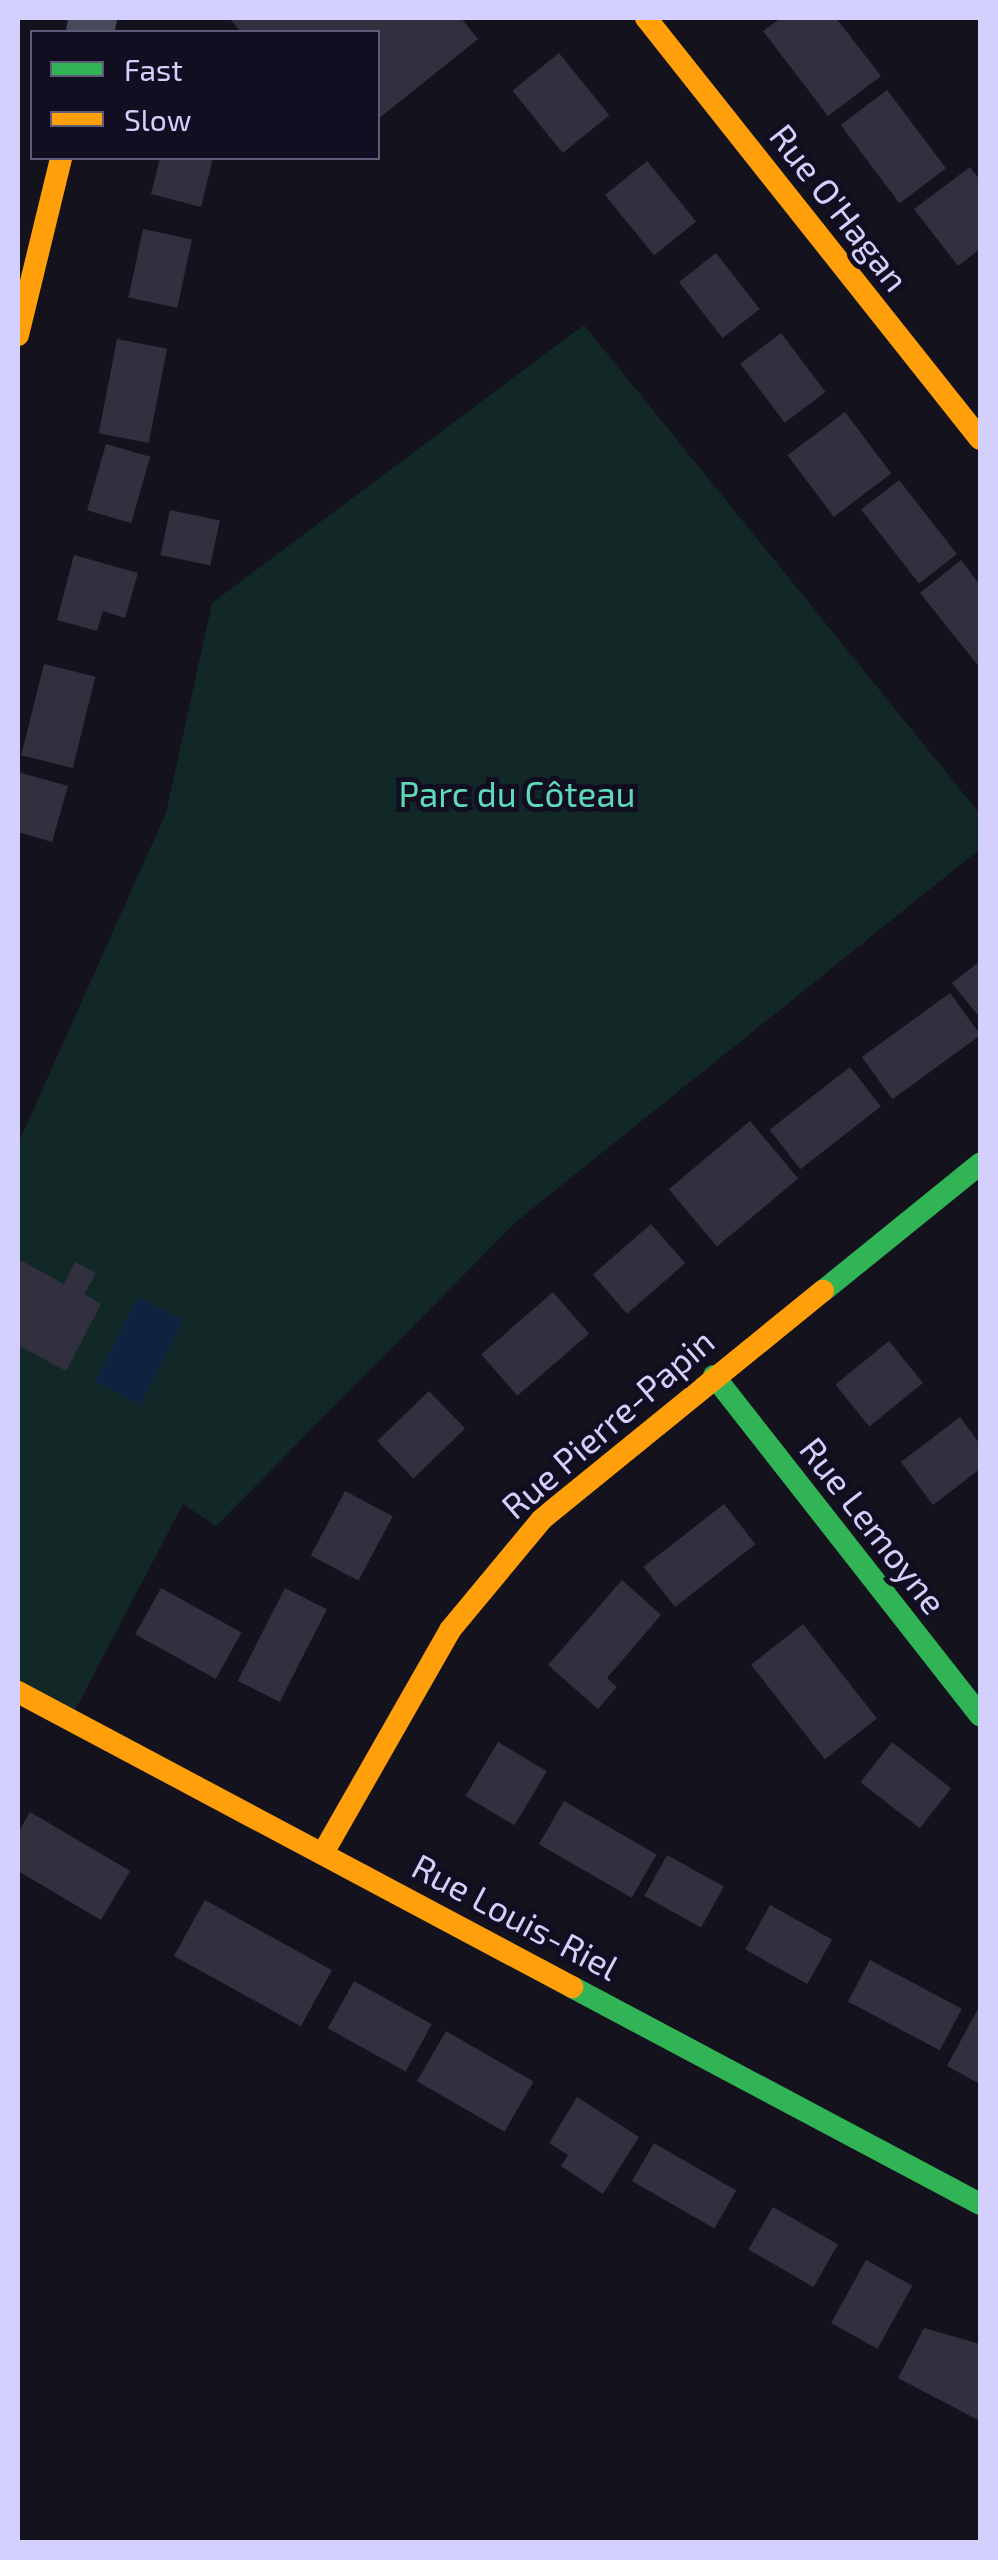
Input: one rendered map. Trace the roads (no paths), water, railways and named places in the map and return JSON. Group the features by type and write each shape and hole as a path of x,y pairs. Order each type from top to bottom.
{"street":[{"name":"Rue O'Hagan","path":"646,18 980,439"},
{"path":"18,335 60,160"},
{"name":"Rue Pierre-Papin","path":"323,1854 478,1592 586,1478 980,1164"},
{"name":"Rue Lemoyne","path":"714,1376 980,1715"},
{"name":"Rue Louis-Riel","path":"18,1692 980,2204"}],"water":[{"path":"138,1297 183,1320 140,1405 95,1382"}],"park label":[{"name":"Parc du Côteau","path":"517,793"}]}
